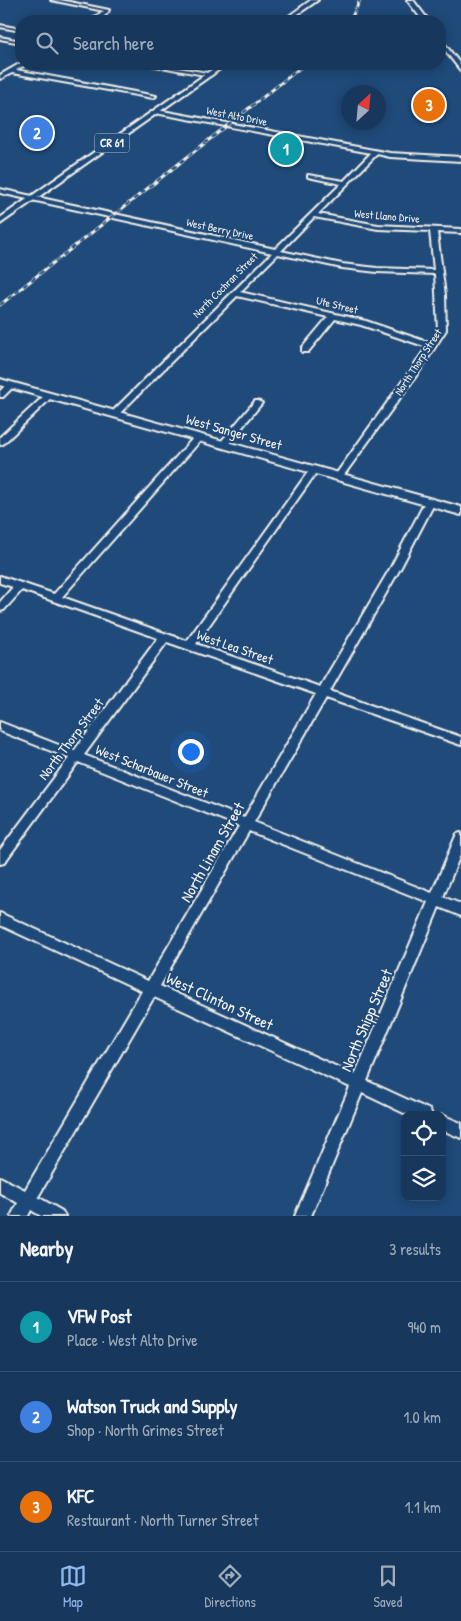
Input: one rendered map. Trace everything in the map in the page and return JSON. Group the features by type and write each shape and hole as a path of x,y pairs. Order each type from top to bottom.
{"main road":[{"path":"294,15 315,0"},
{"path":"410,0 421,15"},
{"path":"446,48 461,69"},
{"name":"CR 61","path":"0,222 216,70"},
{"name":"West Sanger Street","path":"6,383 461,511"}],"street":[{"path":"54,0 97,6 107,11 101,15"},
{"path":"450,0 461,2"},
{"path":"0,26 15,29"},
{"path":"1,39 15,41"},
{"path":"0,77 15,69"},
{"path":"185,70 210,74"},
{"path":"12,71 153,96"},
{"name":"West Alto Drive","path":"157,112 404,157 461,159"},
{"name":"North Cochran Street","path":"114,414 375,152"},
{"path":"310,176 345,183"},
{"name":"West Berry Drive","path":"0,192 358,268 438,272"},
{"name":"West Llano Drive","path":"312,215 365,226 461,231"},
{"name":"North Thorp Street","path":"338,477 442,328 433,230"},
{"name":"Ute Street","path":"234,293 384,329 431,346"},
{"path":"305,350 333,316"},
{"path":"0,395 6,383"},
{"path":"0,442 49,396"},
{"path":"223,445 258,403"},
{"path":"55,599 198,438"},
{"path":"189,646 314,470"},
{"name":"North Linam Street","path":"19,1216 396,567 430,502"},
{"name":"West Lea Street","path":"0,580 461,741"},
{"path":"0,608 20,586"},
{"name":"North Thorp Street","path":"0,859 165,637"},
{"name":"West Scharbauer Street","path":"0,726 461,910"},
{"name":"North Shipp Street","path":"303,1216 461,838"},
{"name":"West Clinton Street","path":"0,919 416,1111"},
{"path":"446,1124 461,1131"},
{"path":"0,1185 57,1216"}],"railway":[{"path":"353,15 360,0"},
{"path":"0,305 297,70"}],"place":[{"name":"KFC","path":"429,105"},
{"name":"Watson Truck and Supply","path":"37,133"},
{"name":"VFW Post","path":"286,149"}]}
